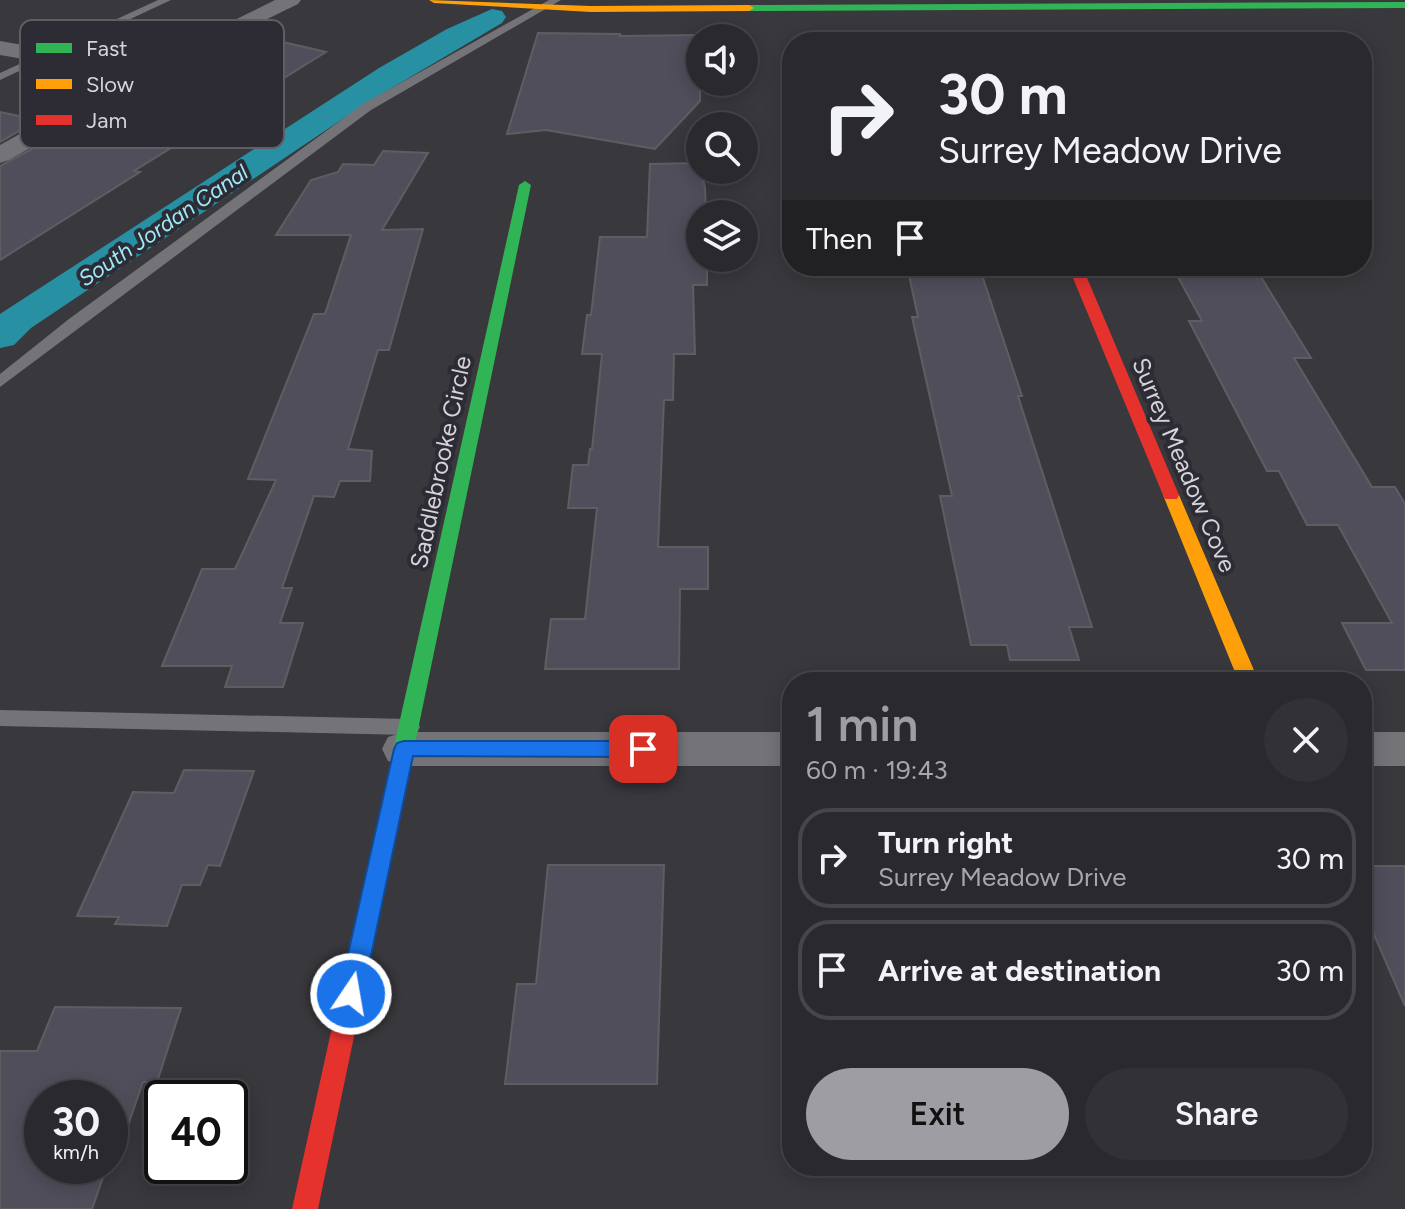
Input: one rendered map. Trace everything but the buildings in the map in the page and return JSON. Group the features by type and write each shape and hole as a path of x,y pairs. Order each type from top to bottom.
{"street":[{"path":"249,20 291,0"},
{"path":"434,0 549,4 1405,5"},
{"path":"0,48 20,51"},
{"path":"0,155 20,144"},
{"name":"Saddlebrooke Circle","path":"305,1209 525,185"},
{"name":"Surrey Meadow Cove","path":"1079,276 1245,672"},
{"path":"406,738 782,749"},
{"path":"1372,749 1405,749"}],"lane":[{"path":"122,20 166,0"},
{"path":"0,382 74,322 367,107 549,4"},
{"path":"0,77 20,67"},
{"path":"0,718 406,738"}],"waterway":[{"name":"South Jordan Canal","path":"284,145 423,54 492,17"},
{"name":"South Jordan Canal","path":"0,336 17,320 279,148"}],"traffic: fast":[{"path":"749,8 1405,5"},
{"path":"382,850 525,185"}],"traffic: slow":[{"path":"434,0 591,9 749,8"},
{"path":"1171,495 1245,672"}],"traffic: jam":[{"path":"1079,276 1171,495"},
{"path":"305,1209 382,850"}],"route":[{"path":"351,994 404,749 643,749"}]}
